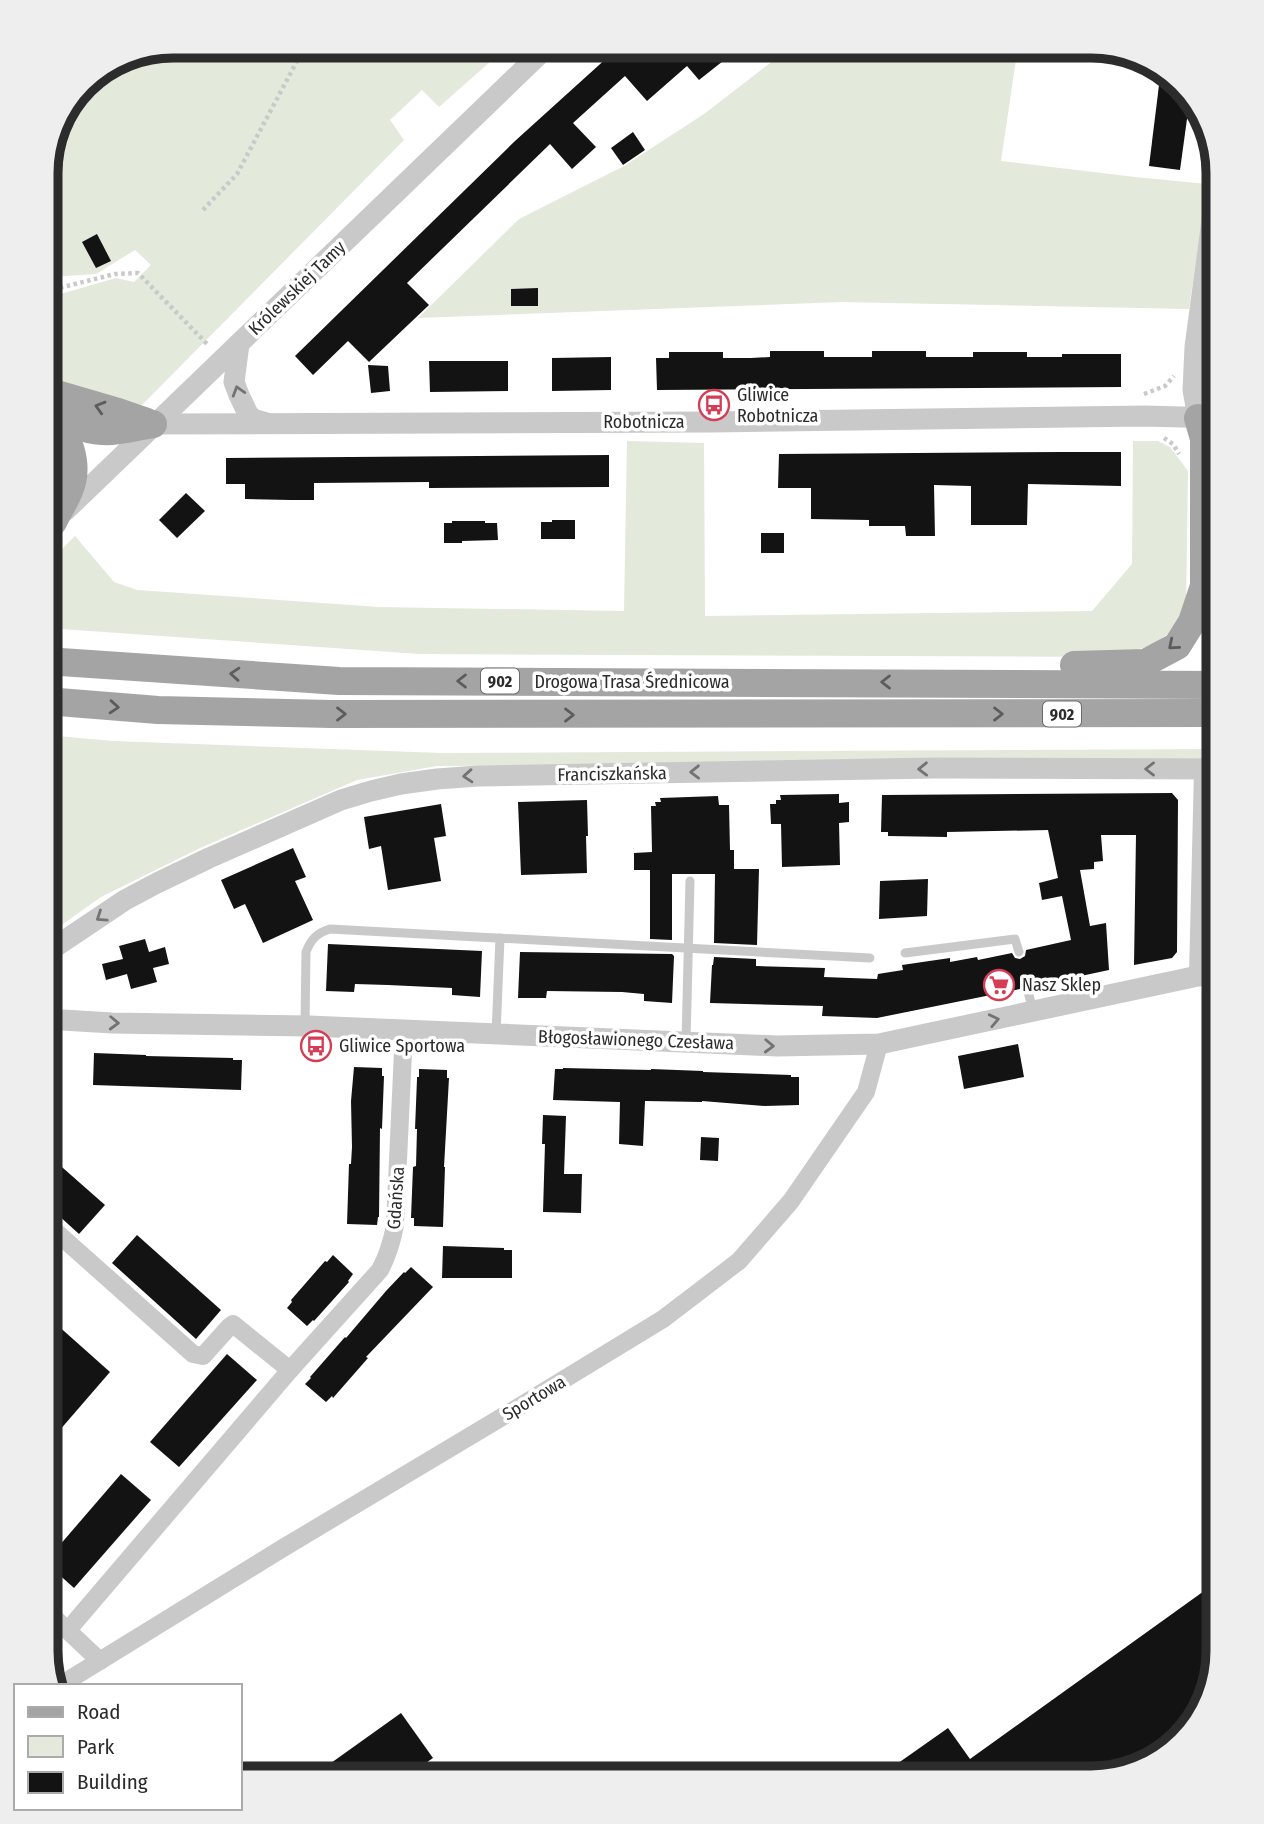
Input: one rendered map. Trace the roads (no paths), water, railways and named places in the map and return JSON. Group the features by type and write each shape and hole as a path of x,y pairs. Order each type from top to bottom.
{"main road":[{"path":"58,411 79,426 103,432 153,424"},
{"path":"58,420 67,436 74,470 71,487 58,510"},
{"path":"954,682 1043,666 1146,663 1177,646 1192,622 1206,579 1206,428"},
{"name":"Drogowa Trasa Średnicowa","path":"58,662 339,681 1206,685"},
{"name":"Drogowa Trasa Średnicowa","path":"58,702 158,710 318,714 1206,713"}],"street":[{"name":"Królewskiej Tamy","path":"58,517 536,58"},
{"path":"1206,268 1195,347 1194,390 1206,414"},
{"path":"239,344 234,382 240,400 253,419 269,424"},
{"name":"Robotnicza","path":"153,424 712,422 1144,416 1206,418"},
{"name":"Franciszkańska","path":"58,945 125,901 209,858 341,800 401,784 478,776 935,768 1206,769"},
{"name":"Błogosławionego Czesława","path":"58,1020 305,1026 777,1046 879,1044 1206,976"},
{"name":"Gdańska","path":"290,1370 380,1270 392,1245 404,1030"},
{"name":"Sportowa","path":"63,1684 663,1319 739,1261 791,1201 866,1092 879,1044"},
{"path":"58,1234 193,1354 203,1356 233,1324 290,1370 68,1630"},
{"path":"58,1621 100,1661"}],"lane":[{"path":"686,1042 690,881"},
{"path":"305,1026 306,952 310,942 320,932 330,929 870,958"},
{"path":"496,1034 500,938"},
{"path":"905,953 1015,939 1019,952"},
{"path":"1027,988 1033,1012"}],"place":[{"name":"Gliwice Robotnicza","path":"714,405"},
{"name":"Nasz Sklep","path":"999,985"},
{"name":"Gliwice Sportowa","path":"316,1046"}]}
